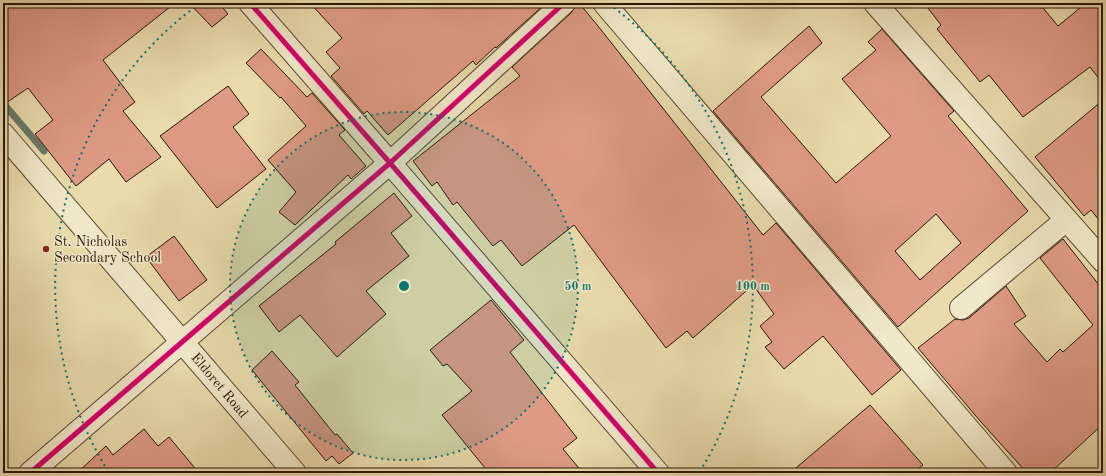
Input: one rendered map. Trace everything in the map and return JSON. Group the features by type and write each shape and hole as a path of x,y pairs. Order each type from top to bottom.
{"street":[{"path":"250,3 658,473"},
{"path":"30,473 182,340 390,163 564,3"},
{"path":"604,3 1006,473"},
{"path":"875,3 1103,261"},
{"name":"Eldoret Road","path":"3,134 295,473"},
{"path":"961,308 1066,220"}],"building":[{"path":"3,3 175,3 103,60 135,102 123,111 161,157 126,182 109,159 76,186 35,134 53,120 28,88 3,105"},
{"path":"189,3 219,3 228,14 212,27"},
{"path":"310,3 546,3 476,65 473,61 388,135 367,111 364,114 331,76 340,68 326,52 342,38"},
{"path":"576,3 579,3 598,26 763,235 776,223 901,370 872,395 823,336 784,369 765,347 772,342 760,326 774,314 753,285 693,338 687,331 666,348 574,225 522,266 501,240 493,246 457,202 453,205 437,182 432,186 413,161 520,76 512,67 572,12"},
{"path":"924,3 1039,3 1058,26 1086,3 1103,3 1103,84 1090,67 1023,117 989,75 980,82 937,29 941,25"},
{"path":"809,26 822,43 761,97 836,183 891,136 842,79 876,50 868,42 882,29 954,111 948,116 1028,211 898,327 713,111","holes":["936,214 961,243 920,280 895,251"]},
{"path":"261,49 307,97 312,93 345,130 339,135 366,166 351,179 348,175 295,225 279,212 296,192 268,160 306,126 281,97 280,98 246,63"},
{"path":"228,86 249,114 233,127 266,169 217,208 160,136"},
{"path":"1103,100 1103,225 1091,210 1084,216 1035,157"},
{"path":"394,193 412,216 391,233 409,256 366,291 386,314 337,357 300,315 279,332 259,306 336,244 335,242"},
{"path":"174,236 207,280 179,301 146,257"},
{"path":"1063,239 1103,290 1103,424 1050,473 1027,473 918,348 955,319 963,320 969,318 1006,286 1026,316 1014,324 1047,362 1060,349 1063,352 1093,325 1040,258"},
{"path":"491,300 524,340 510,352 577,438 563,449 583,473 489,473 442,415 472,391 447,364 443,366 430,350"},
{"path":"272,351 299,382 295,385 335,435 337,434 353,453 339,464 332,456 326,461 252,370"},
{"path":"870,405 923,465 913,473 790,473"},
{"path":"144,429 158,446 169,437 199,473 77,473 106,446 113,455"}],"waterway":[{"path":"3,103 44,151"}],"cycle path":[{"path":"30,473 390,163 250,3"},
{"path":"564,3 390,163 658,473"}],"place":[{"name":"St. Nicholas Secondary School","path":"46,249"}]}
